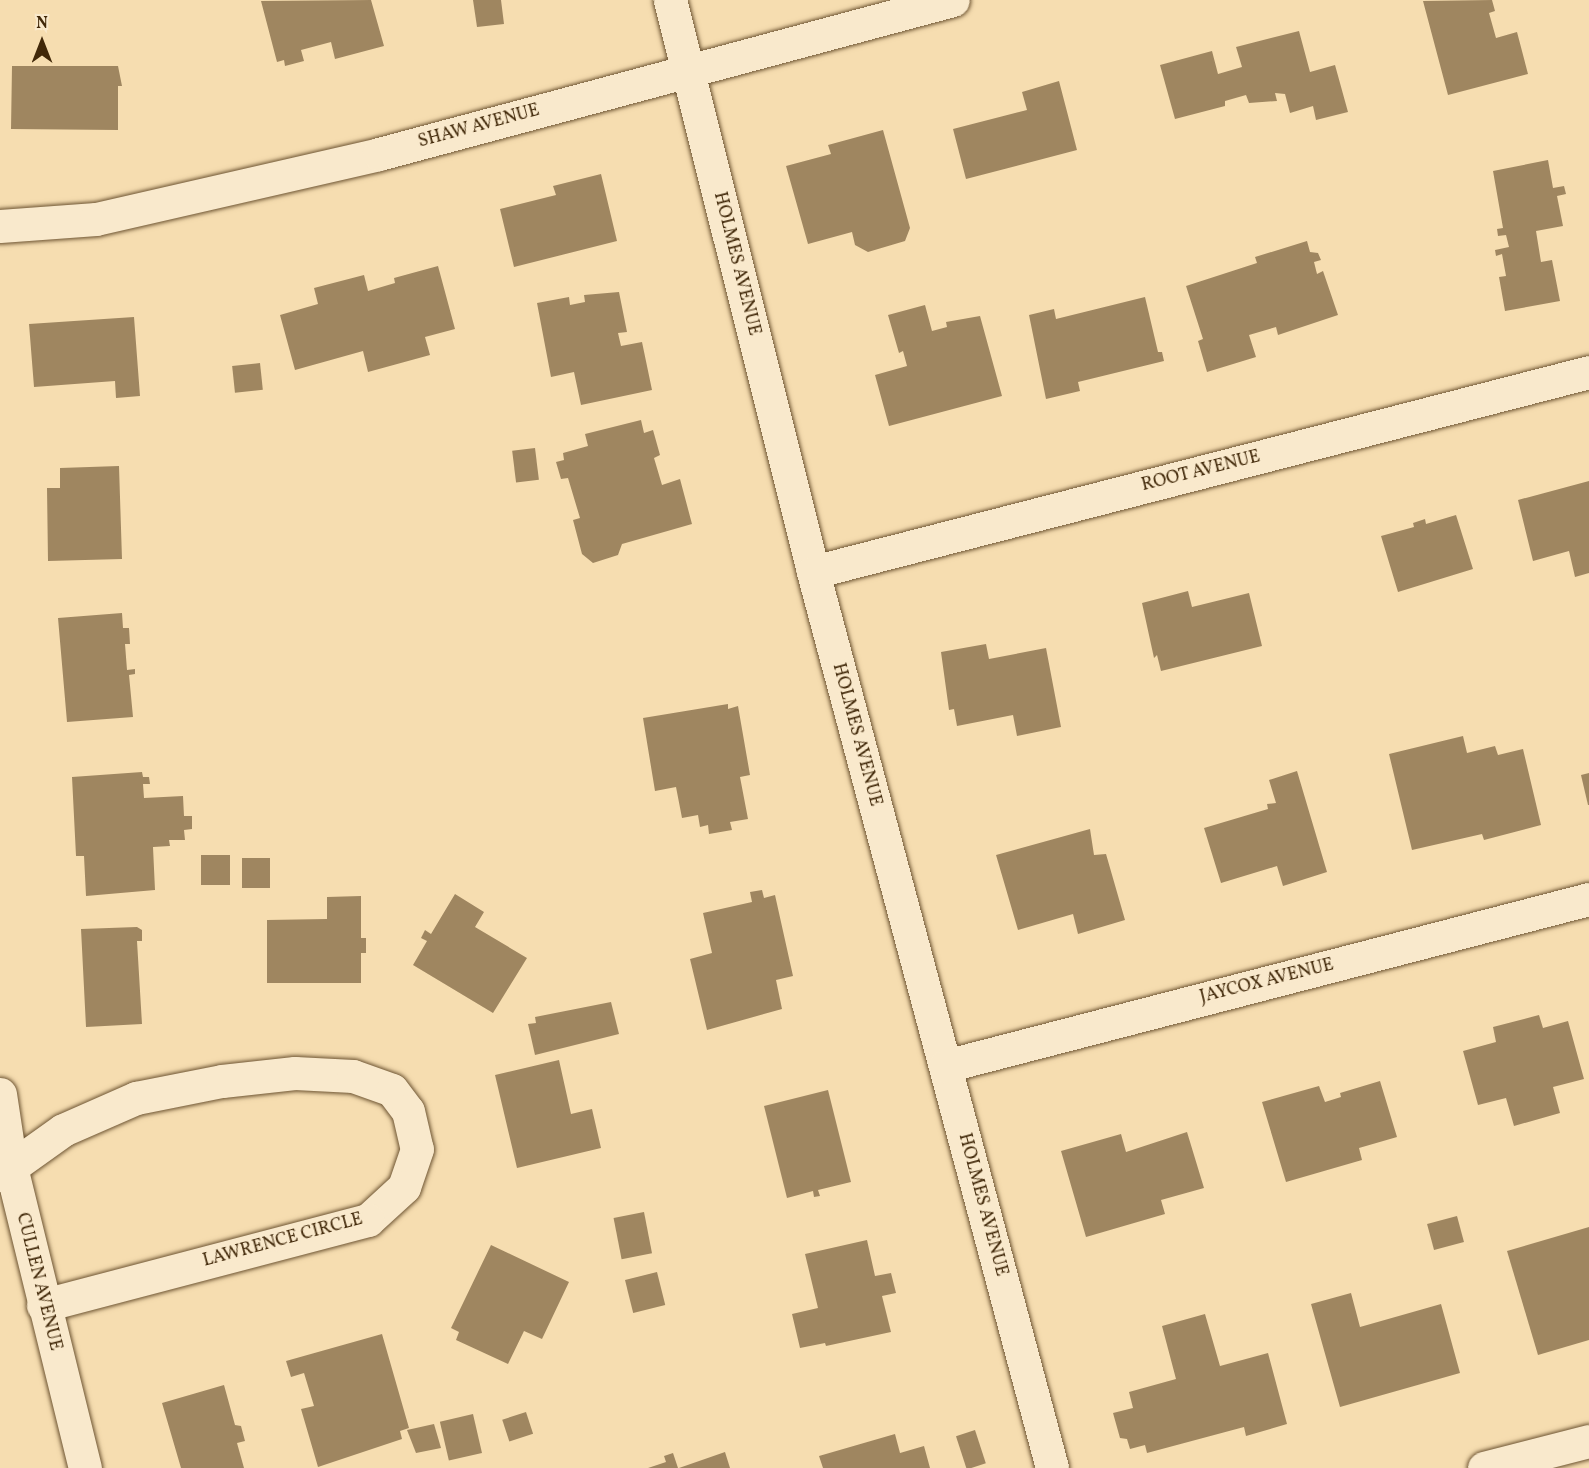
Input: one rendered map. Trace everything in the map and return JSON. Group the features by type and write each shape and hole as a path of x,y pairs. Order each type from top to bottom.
{"street":[{"name":"HOLMES AVENUE","path":"670,0 813,572 1052,1468"},
{"name":"SHAW AVENUE","path":"0,226 96,219 379,154 953,0"},
{"name":"ROOT AVENUE","path":"813,572 1589,372"},
{"name":"JAYCOX AVENUE","path":"945,1066 1589,899"},
{"name":"LAWRENCE CIRCLE","path":"6,1171 63,1130 136,1098 222,1081 295,1073 354,1076 392,1090 408,1111 417,1149 404,1187 368,1220 43,1305"},
{"name":"CULLEN AVENUE","path":"0,1094 6,1171 85,1468"},
{"path":"1484,1468 1589,1441"}],"building":[{"path":"371,0 384,46 335,59 331,42 301,50 304,61 285,66 284,60 277,62 261,1"},
{"path":"473,0 501,0 504,24 477,27"},
{"path":"1492,0 1495,11 1489,13 1496,38 1517,32 1528,74 1448,95 1423,1"},
{"path":"1299,31 1310,72 1335,65 1348,112 1316,120 1313,106 1290,113 1285,94 1275,93 1277,101 1249,103 1246,95 1225,101 1225,106 1175,119 1160,65 1212,51 1218,74 1242,67 1236,47"},
{"path":"12,66 118,66 122,86 118,86 118,130 11,129"},
{"path":"1059,81 1077,150 966,179 953,129 1027,110 1022,92"},
{"path":"883,130 910,228 905,241 868,252 855,245 852,232 808,244 786,166 831,154 828,145"},
{"path":"1548,160 1553,188 1564,186 1566,194 1557,196 1563,226 1536,231 1541,262 1552,260 1560,301 1505,311 1499,277 1506,276 1502,254 1496,256 1495,250 1509,247 1506,235 1498,236 1497,229 1503,228 1493,171"},
{"path":"601,174 617,241 514,267 500,209 556,195 553,186"},
{"path":"1307,241 1310,252 1318,253 1321,260 1314,262 1317,274 1323,271 1338,315 1278,335 1276,327 1249,335 1256,357 1207,372 1198,341 1203,339 1186,286 1257,263 1255,257"},
{"path":"438,266 455,329 425,337 430,355 368,372 363,351 295,370 280,315 318,304 314,288 364,275 368,291 395,283 394,278"},
{"path":"619,292 627,332 618,333 621,346 642,342 652,390 581,405 574,372 551,377 537,303 569,297 570,305 585,302 584,295"},
{"path":"1145,297 1158,352 1162,352 1164,361 1078,382 1080,391 1046,399 1029,315 1054,309 1056,319"},
{"path":"925,305 932,331 947,327 946,322 980,316 1002,396 889,426 875,375 907,366 903,351 899,353 888,315"},
{"path":"134,317 140,396 116,398 115,381 34,387 29,324"},
{"path":"260,363 263,390 235,393 232,366"},
{"path":"641,420 644,433 653,430 660,455 654,458 662,485 680,479 692,524 622,544 618,555 593,563 582,554 573,520 580,518 568,478 561,479 556,462 564,460 563,453 588,446 585,434"},
{"path":"535,448 539,480 516,483 512,451"},
{"path":"119,466 122,559 48,561 47,488 60,488 60,468"},
{"path":"1589,481 1589,573 1575,577 1569,551 1533,561 1518,500"},
{"path":"1456,515 1473,569 1398,592 1381,536 1414,527 1413,523 1425,519 1426,524"},
{"path":"1188,591 1192,607 1249,593 1262,646 1161,671 1157,655 1154,658 1142,603"},
{"path":"122,613 123,628 129,628 130,644 125,644 127,670 135,669 135,674 129,675 133,717 67,722 58,618"},
{"path":"986,644 989,659 1046,648 1061,727 1017,736 1013,715 957,726 954,709 949,710 941,652"},
{"path":"728,704 728,709 738,706 750,775 740,777 748,819 730,822 732,830 709,834 708,825 700,827 698,815 682,818 676,787 655,791 643,718"},
{"path":"1463,736 1467,753 1495,746 1498,755 1523,749 1541,825 1484,840 1482,834 1412,850 1389,754"},
{"path":"1297,771 1327,872 1283,886 1277,866 1221,883 1204,828 1268,809 1267,804 1276,803 1269,780"},
{"path":"142,772 143,777 149,777 150,784 143,784 144,798 183,796 184,816 192,816 192,829 184,830 185,840 169,840 170,846 153,847 155,890 86,896 84,856 76,856 72,777"},
{"path":"1589,773 1589,805 1588,805 1581,775"},
{"path":"1090,829 1094,855 1106,854 1125,920 1078,934 1073,914 1018,930 996,855"},
{"path":"201,855 230,855 230,885 201,885"},
{"path":"242,858 270,858 270,888 242,888"},
{"path":"762,890 764,898 775,895 793,976 776,980 782,1009 707,1030 690,959 712,953 703,913 752,902 750,892"},
{"path":"455,894 484,912 475,927 527,958 493,1013 413,965 427,941 421,938 425,930 431,934"},
{"path":"361,896 361,938 366,938 366,953 361,953 361,983 267,983 267,920 327,919 327,897"},
{"path":"137,927 142,930 142,941 137,941 142,1024 86,1027 81,929"},
{"path":"611,1002 619,1034 535,1055 528,1024 536,1023 535,1017"},
{"path":"1539,1015 1543,1028 1568,1021 1584,1079 1553,1087 1560,1113 1514,1126 1506,1098 1478,1105 1463,1051 1496,1042 1493,1027"},
{"path":"559,1060 571,1114 592,1109 601,1148 517,1168 495,1075"},
{"path":"1380,1081 1397,1137 1359,1148 1362,1160 1286,1182 1262,1102 1319,1086 1325,1102 1341,1097 1340,1093"},
{"path":"828,1090 851,1182 818,1190 820,1196 814,1197 813,1191 787,1198 764,1106"},
{"path":"1187,1132 1204,1188 1161,1200 1165,1214 1086,1237 1061,1151 1121,1134 1126,1152"},
{"path":"644,1212 652,1253 622,1259 614,1218"},
{"path":"1457,1216 1464,1242 1434,1250 1427,1224"},
{"path":"1589,1227 1589,1340 1538,1355 1507,1251"},
{"path":"867,1240 875,1276 891,1273 896,1293 882,1296 891,1332 826,1346 825,1343 800,1348 792,1314 818,1308 805,1254"},
{"path":"491,1245 569,1282 542,1339 524,1331 508,1364 456,1340 459,1332 451,1328"},
{"path":"657,1272 665,1305 633,1313 625,1280"},
{"path":"1351,1293 1360,1327 1441,1304 1460,1373 1340,1407 1311,1304"},
{"path":"1205,1314 1220,1366 1268,1353 1287,1424 1246,1436 1244,1427 1147,1453 1145,1445 1130,1449 1127,1439 1120,1438 1113,1413 1133,1408 1129,1392 1176,1379 1162,1326"},
{"path":"382,1334 409,1428 400,1431 402,1439 318,1467 301,1409 314,1406 304,1373 291,1377 286,1361"},
{"path":"224,1385 235,1425 241,1426 245,1441 237,1443 244,1468 181,1468 162,1403"},
{"path":"526,1412 533,1434 509,1442 502,1420"},
{"path":"473,1414 482,1453 449,1461 440,1422"},
{"path":"434,1424 441,1448 416,1453 407,1430"},
{"path":"975,1430 986,1463 966,1468 956,1436"},
{"path":"895,1434 900,1453 924,1446 930,1468 823,1468 819,1456"},
{"path":"725,1452 730,1468 679,1468"},
{"path":"673,1453 678,1468 648,1468 666,1462 664,1456"}]}
